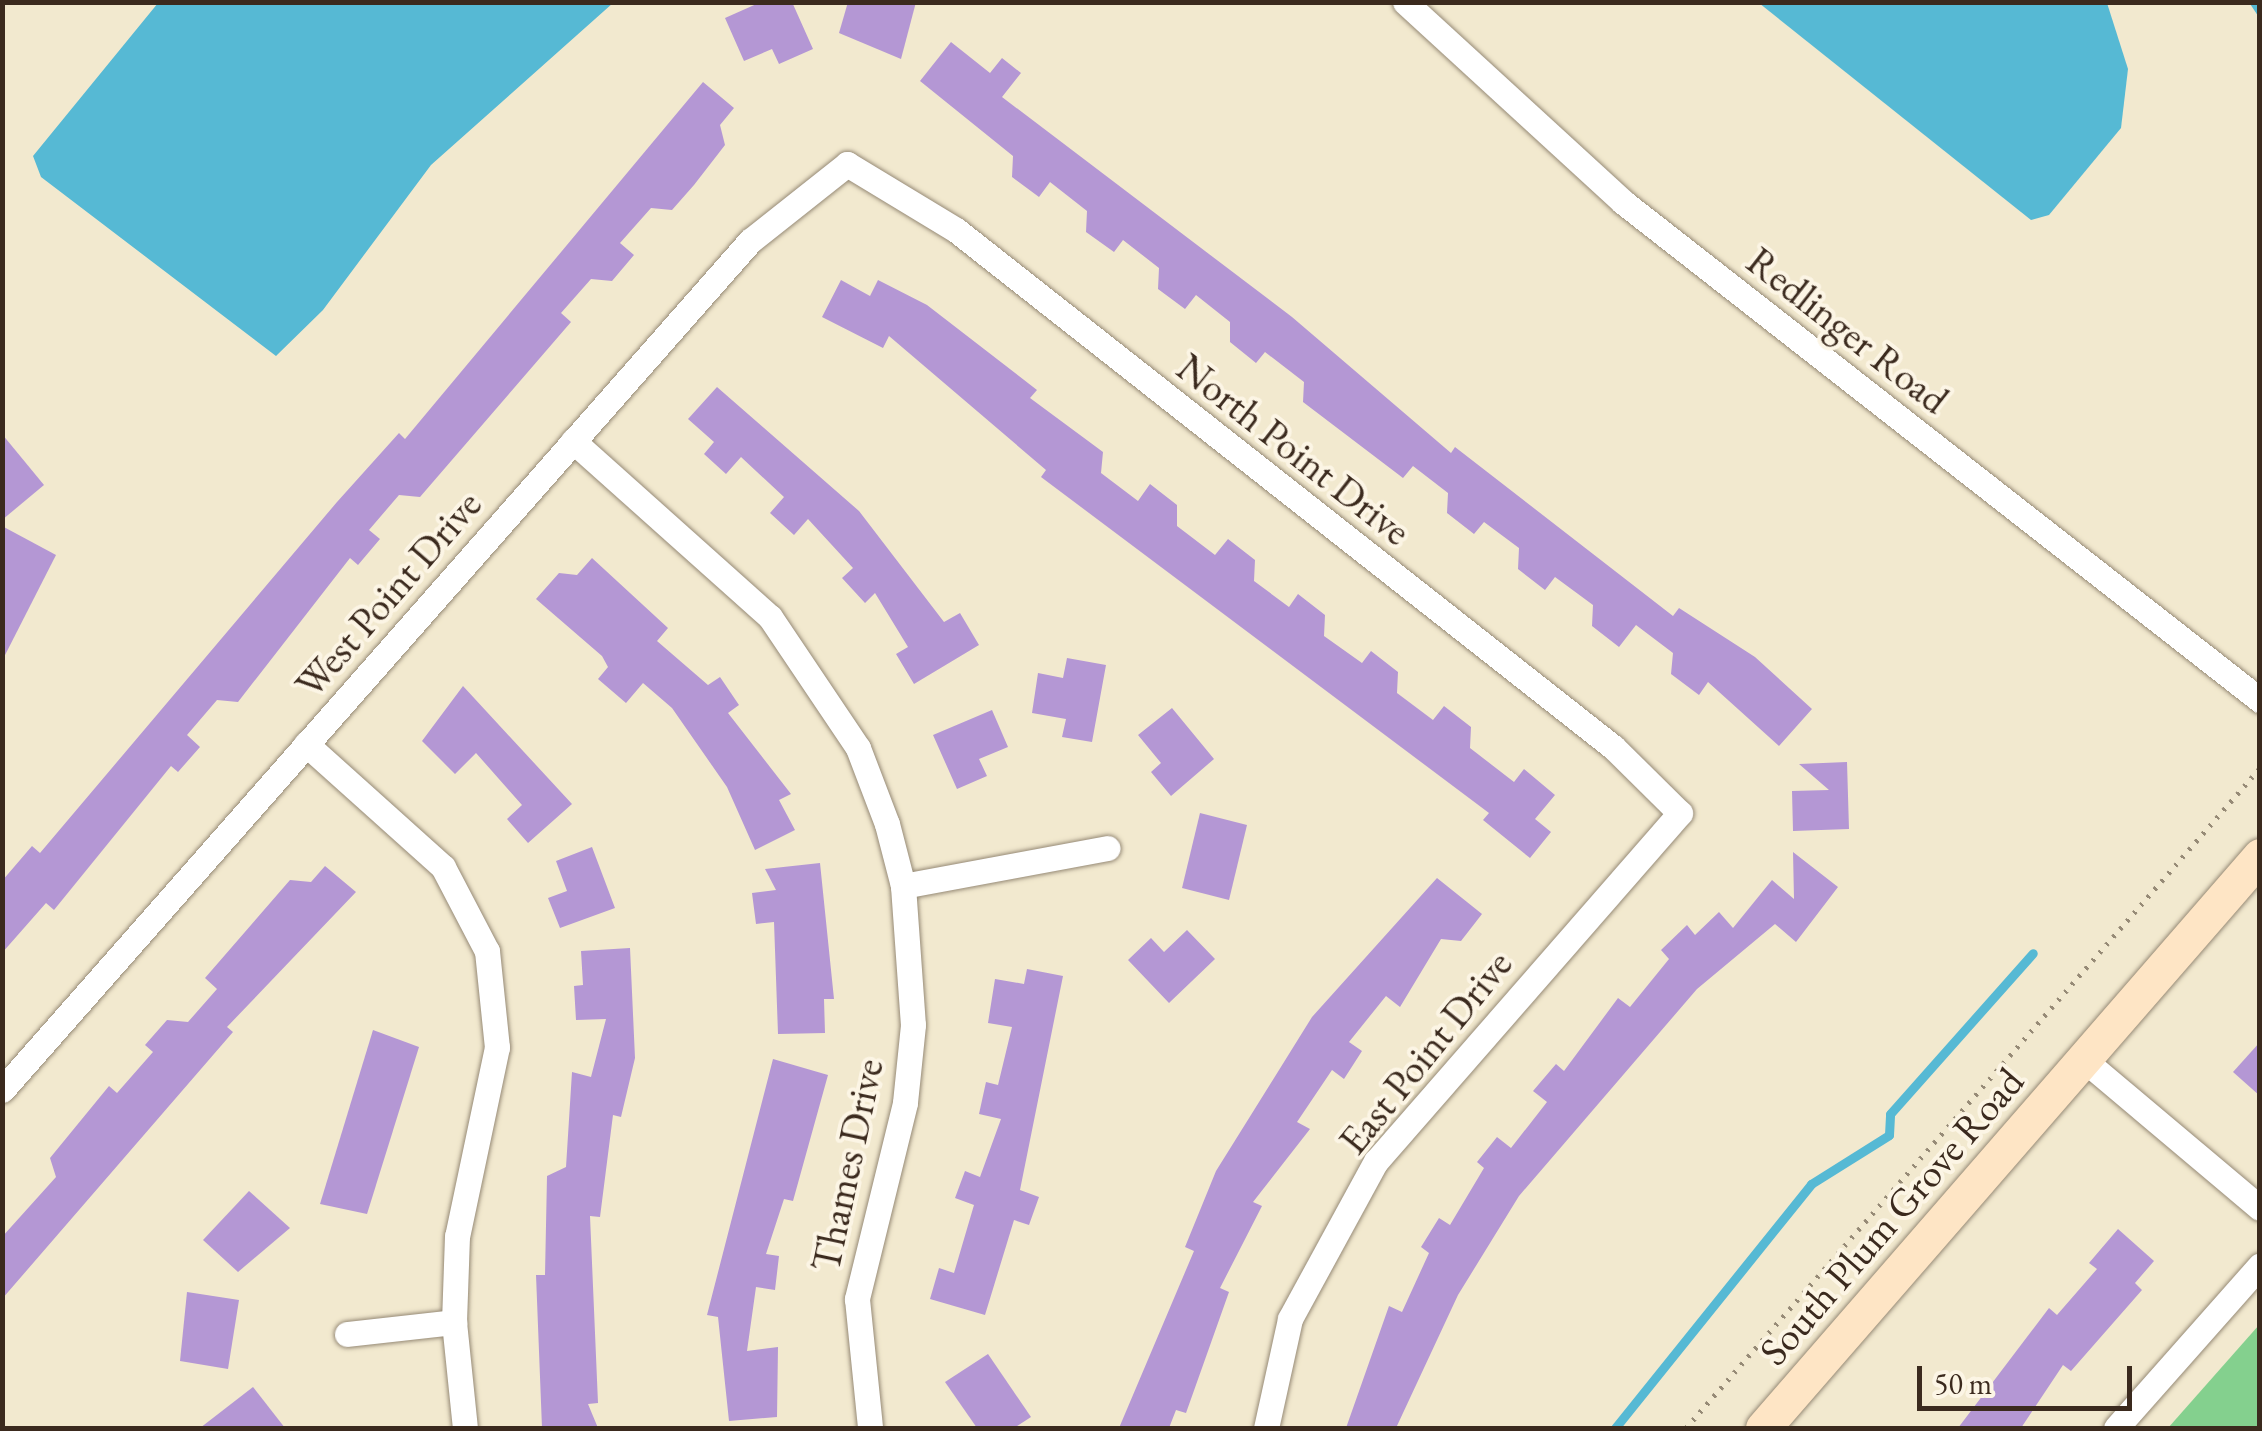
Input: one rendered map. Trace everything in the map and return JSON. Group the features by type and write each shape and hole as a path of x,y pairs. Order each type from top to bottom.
{"street":[{"name":"Redlinger Road","path":"1405,2 1624,202 2260,700"},
{"name":"West Point Drive","path":"2,1090 750,241 847,164"},
{"name":"North Point Drive","path":"847,164 972,242 1613,747 1680,813"},
{"name":"Thames Drive","path":"573,441 742,590 809,670 874,783 903,886 913,1025 905,1103 857,1299 870,1428"},
{"path":"306,744 443,867 487,951 496,1047 457,1236 454,1322 465,1428"},
{"name":"East Point Drive","path":"1266,1428 1290,1318 1376,1162 1680,813"},
{"path":"903,886 1108,848"},
{"name":"South Plum Grove Road","path":"1763,1428 2260,856"},
{"path":"2083,1058 2260,1208"},
{"path":"2116,1428 2260,1265"},
{"path":"347,1334 454,1322"}],"path":[{"path":"1686,1428 2260,768"}],"green space":[{"path":"2259,1325 2259,1428 2168,1428"}],"water":[{"path":"158,3 613,3 431,165 323,310 276,356 41,177 33,156"},
{"path":"1759,3 2107,3 2128,69 2121,128 2049,215 2031,220"}],"building":[{"path":"761,2 792,2 813,49 779,64 772,49 744,61 725,18"},
{"path":"848,2 916,2 901,59 839,33"},
{"path":"951,42 990,73 1002,58 1021,73 1002,97 1292,317 1451,453 1455,447 1673,616 1679,608 1755,657 1812,709 1779,746 1708,682 1699,695 1671,674 1673,653 1636,625 1619,647 1592,626 1593,605 1555,577 1545,590 1518,569 1519,548 1484,522 1474,534 1447,513 1448,493 1413,466 1403,478 1303,402 1304,382 1265,352 1256,363 1230,342 1230,322 1196,295 1185,309 1158,289 1159,268 1123,240 1114,252 1086,232 1087,211 1050,182 1039,197 1012,177 1013,156 920,81"},
{"path":"703,82 734,108 720,125 725,145 694,185 672,210 651,208 620,243 634,255 612,281 591,279 561,313 571,322 420,497 399,495 369,530 380,539 358,565 350,558 238,702 217,700 187,735 200,747 178,772 171,766 54,910 46,903 2,953 2,881 32,846 40,853 337,502 399,433 405,439"},
{"path":"841,280 870,296 878,280 927,305 1037,390 1030,398 1103,452 1101,473 1138,501 1150,484 1177,505 1177,526 1215,555 1228,539 1255,560 1254,581 1289,607 1298,594 1325,615 1324,636 1362,663 1371,651 1398,672 1397,693 1433,720 1444,706 1471,727 1470,748 1514,782 1524,769 1555,795 1535,819 1551,832 1530,858 1483,820 1489,813 1041,477 1046,470 889,336 883,348 822,317"},
{"path":"717,387 859,511 944,622 960,613 979,645 914,684 896,654 908,647 875,593 865,603 842,578 853,568 808,519 794,535 770,513 784,497 741,457 726,474 704,454 714,442 688,419"},
{"path":"2,434 44,485 2,520"},
{"path":"2,526 56,555 2,661"},
{"path":"592,558 668,628 657,641 708,685 720,677 739,705 728,713 791,794 779,800 795,830 755,850 727,787 672,708 643,683 626,703 598,679 608,667 602,656 536,599 559,573 577,575"},
{"path":"1067,658 1106,665 1092,742 1062,737 1066,719 1032,713 1038,673 1063,678"},
{"path":"463,686 572,804 528,843 507,819 522,805 476,753 455,774 422,741"},
{"path":"1172,708 1214,759 1171,796 1151,772 1161,763 1138,735"},
{"path":"992,710 1008,747 979,759 987,776 957,789 933,735"},
{"path":"1847,762 1849,829 1793,831 1792,791 1829,790 1799,764"},
{"path":"1200,813 1247,825 1229,900 1182,888"},
{"path":"592,847 615,908 560,928 548,898 567,891 556,861"},
{"path":"1793,852 1838,887 1796,942 1775,924 1697,989 1519,1196 1458,1295 1396,1428 1346,1428 1389,1306 1402,1312 1429,1253 1421,1247 1439,1218 1450,1225 1484,1168 1477,1162 1497,1137 1511,1148 1547,1102 1533,1091 1556,1064 1564,1071 1618,998 1630,1007 1669,959 1661,950 1687,925 1695,935 1719,912 1733,928 1772,880 1794,899"},
{"path":"820,863 834,999 824,999 825,1033 778,1034 774,922 756,924 752,893 776,890 765,869"},
{"path":"325,866 356,892 227,1027 233,1032 2,1299 2,1237 56,1177 50,1158 109,1086 117,1093 153,1052 145,1045 167,1020 188,1022 217,989 205,978 290,880 311,882"},
{"path":"1437,878 1482,914 1461,941 1441,939 1400,1007 1386,996 1349,1042 1362,1051 1344,1079 1332,1070 1297,1122 1310,1129 1253,1202 1262,1206 1220,1288 1229,1292 1186,1413 1176,1410 1169,1428 1119,1428 1194,1251 1185,1247 1216,1171 1312,1017"},
{"path":"1187,930 1215,959 1169,1003 1128,960 1151,938 1164,952"},
{"path":"630,948 635,1058 621,1117 613,1115 600,1217 590,1216 598,1403 588,1404 598,1428 542,1428 536,1275 545,1275 547,1176 566,1167 572,1072 591,1077 606,1019 576,1020 574,986 583,985 581,951"},
{"path":"1027,969 1063,976 1020,1190 1039,1197 1029,1225 1014,1220 985,1315 930,1299 939,1268 954,1273 974,1205 955,1198 965,1171 980,1177 1001,1119 979,1114 986,1082 998,1085 1012,1027 988,1023 995,979 1024,984"},
{"path":"373,1030 419,1047 367,1214 320,1204"},
{"path":"2260,1042 2260,1096 2233,1072"},
{"path":"773,1059 828,1075 793,1201 784,1199 766,1254 779,1256 775,1290 756,1287 747,1351 778,1347 777,1417 729,1421 718,1317 707,1315"},
{"path":"249,1191 290,1228 238,1272 203,1240"},
{"path":"2118,1229 2154,1261 2135,1283 2142,1290 2071,1371 2063,1365 2021,1428 1958,1428 2049,1308 2057,1315 2097,1269 2089,1263"},
{"path":"187,1292 239,1300 228,1369 180,1361"},
{"path":"988,1354 1031,1417 1014,1428 977,1428 945,1382"},
{"path":"253,1387 285,1428 200,1428"}],"waterway":[{"path":"2254,2 2260,11"},
{"path":"1615,1428 1811,1184 1889,1135 1890,1114 2033,953"}]}
